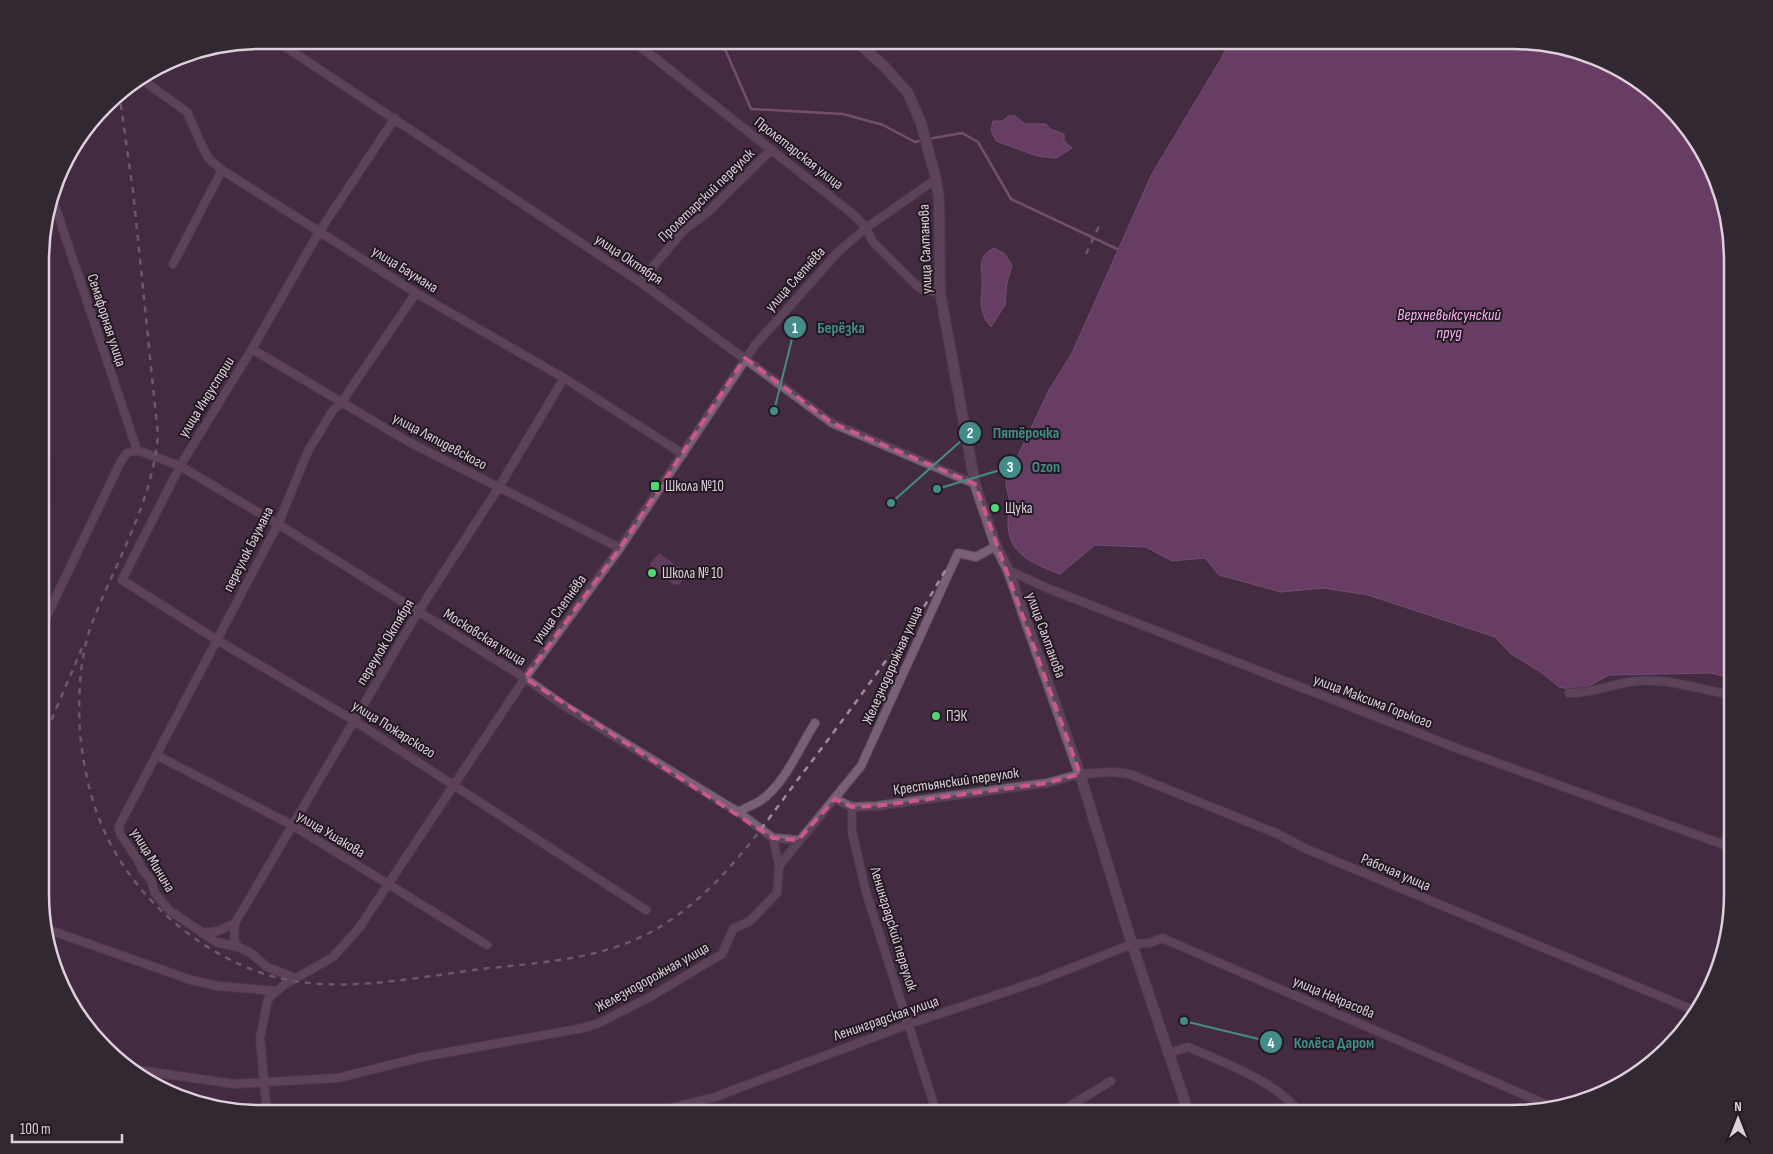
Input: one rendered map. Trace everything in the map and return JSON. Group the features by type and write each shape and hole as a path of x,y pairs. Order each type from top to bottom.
{"main road":[{"name":"улица Салтанова","path":"865,49 885,67 908,93 921,124 936,179 940,216 938,260 940,292 976,484 996,546 1008,570 1080,774 1132,944 1187,1105"}],"street":[{"name":"улица Октября","path":"289,49 640,282 832,423 976,484"},
{"name":"Пролетарская улица","path":"643,49 826,195 838,202 866,228 873,242 915,284 923,290 940,292"},
{"name":"улица Баумана","path":"145,83 187,112 209,159 222,170 416,293 564,378 683,454"},
{"name":"улица Индустрии","path":"122,580 180,466 252,349 320,232 395,118"},
{"name":"Пролетарский переулок","path":"640,282 684,230 708,212 771,150"},
{"path":"173,264 222,170"},
{"name":"улица Слепнёва","path":"266,1105 261,1064 262,1023 268,999 276,991 296,978 323,964 346,945 525,678 620,548 745,358 812,279 839,251 866,228 936,179"},
{"name":"Семафорная улица","path":"55,207 137,450"},
{"name":"переулок Баумана","path":"119,826 278,524 308,452 333,410 341,403 416,293"},
{"name":"улица Ляпидевского","path":"252,349 407,441 620,548"},
{"name":"переулок Октября","path":"235,923 418,612 499,487 564,378"},
{"path":"49,611 121,460 127,453 137,450 180,466"},
{"name":"Московская улица","path":"180,466 278,524 525,678 610,734 738,812 773,838"},
{"name":"Железнодорожная улица","path":"263,1081 338,1078 422,1057 565,1031 599,1022 650,997 722,954 733,929 750,921 777,893 779,866 798,840 835,799 861,766 958,553 976,557 996,546"},
{"name":"улица Максима Горького","path":"1008,570 1047,588 1459,749 1724,845"},
{"name":"улица Пожарского","path":"122,580 217,640 353,720 455,784 646,910"},
{"path":"1568,693 1591,692 1608,685 1640,681 1694,686 1724,693"},
{"path":"738,812 769,793 780,780 815,723"},
{"name":"улица Ушакова","path":"156,755 292,825 487,945"},
{"name":"Рабочая улица","path":"1080,774 1112,772 1130,774 1278,834 1304,848 1690,1009"},
{"name":"Крестьянский переулок","path":"835,799 852,807 876,806 1047,783 1080,774"},
{"name":"Ленинградский переулок","path":"852,807 852,832 866,892 934,1105"},
{"name":"улица Минина","path":"119,826 120,834 151,880 155,893 168,910 216,942 238,947 251,953 267,967 296,978"},
{"path":"779,866 773,838 798,840"},
{"path":"202,933 218,931 235,923 234,940 238,947"},
{"path":"52,931 191,980 218,986 276,991"},
{"name":"улица Некрасова","path":"1132,944 1150,943 1162,938 1196,951 1543,1103"},
{"name":"Ленинградская улица","path":"683,1105 714,1097 909,1024 1041,980 1132,944"},
{"path":"1170,1053 1188,1047 1229,1065 1273,1089 1295,1105"},
{"path":"145,1071 234,1084 263,1081"},
{"path":"1074,1105 1111,1081"}],"highlighted area":[{"path":"745,358 832,423 975,484 1080,774 1047,783 876,806 852,807 835,799 798,840 773,838 525,678 620,548"}],"shaded area":[{"path":"659,553 684,571 685,575 679,585 673,584 650,566"}],"water":[{"name":"Верхневыксунский пруд","path":"1226,49 1527,49 1554,53 1581,60 1619,77 1642,92 1681,131 1696,154 1713,192 1724,246 1724,677 1711,673 1609,675 1579,691 1559,687 1542,673 1511,654 1495,637 1368,595 1323,588 1281,592 1219,575 1205,558 1172,561 1146,547 1095,545 1060,574 1032,562 1018,551 1012,543 1009,534 1010,501 1006,481 1049,390 1072,353 1152,174"},
{"path":"1008,116 1015,116 1025,124 1046,124 1050,129 1064,134 1064,141 1072,148 1056,158 1037,156 996,141 991,130 993,121 1003,121"},
{"path":"994,248 1005,254 1012,266 1007,282 1005,305 991,327 984,317 982,308 981,265 984,256"}],"waterway":[{"path":"725,49 751,109 843,114 883,125 915,142 923,140"},
{"path":"928,139 962,133 978,142 1011,199 1117,249"}],"railway":[{"path":"120,102 133,191 158,435 154,461 140,509 87,639 80,683 79,714 81,742 87,779 94,804 108,839 123,864 161,911 210,949 237,963 265,974 293,981 316,984 363,984 579,957 626,944 648,934 688,907 723,875 738,857 768,820 906,633 921,612 946,569"},
{"path":"1086,254 1100,224"},
{"path":"49,726 82,648"}],"place":[{"name":"Берёзка","path":"774,411"},
{"name":"Школа №10","path":"655,486"},
{"name":"Ozon","path":"937,489"},
{"name":"Пятёрочка","path":"891,503"},
{"name":"Щука","path":"995,508"},
{"name":"Школа № 10","path":"652,573"},
{"name":"ПЭК","path":"936,716"},
{"name":"Колёса Даром","path":"1184,1021"}]}
